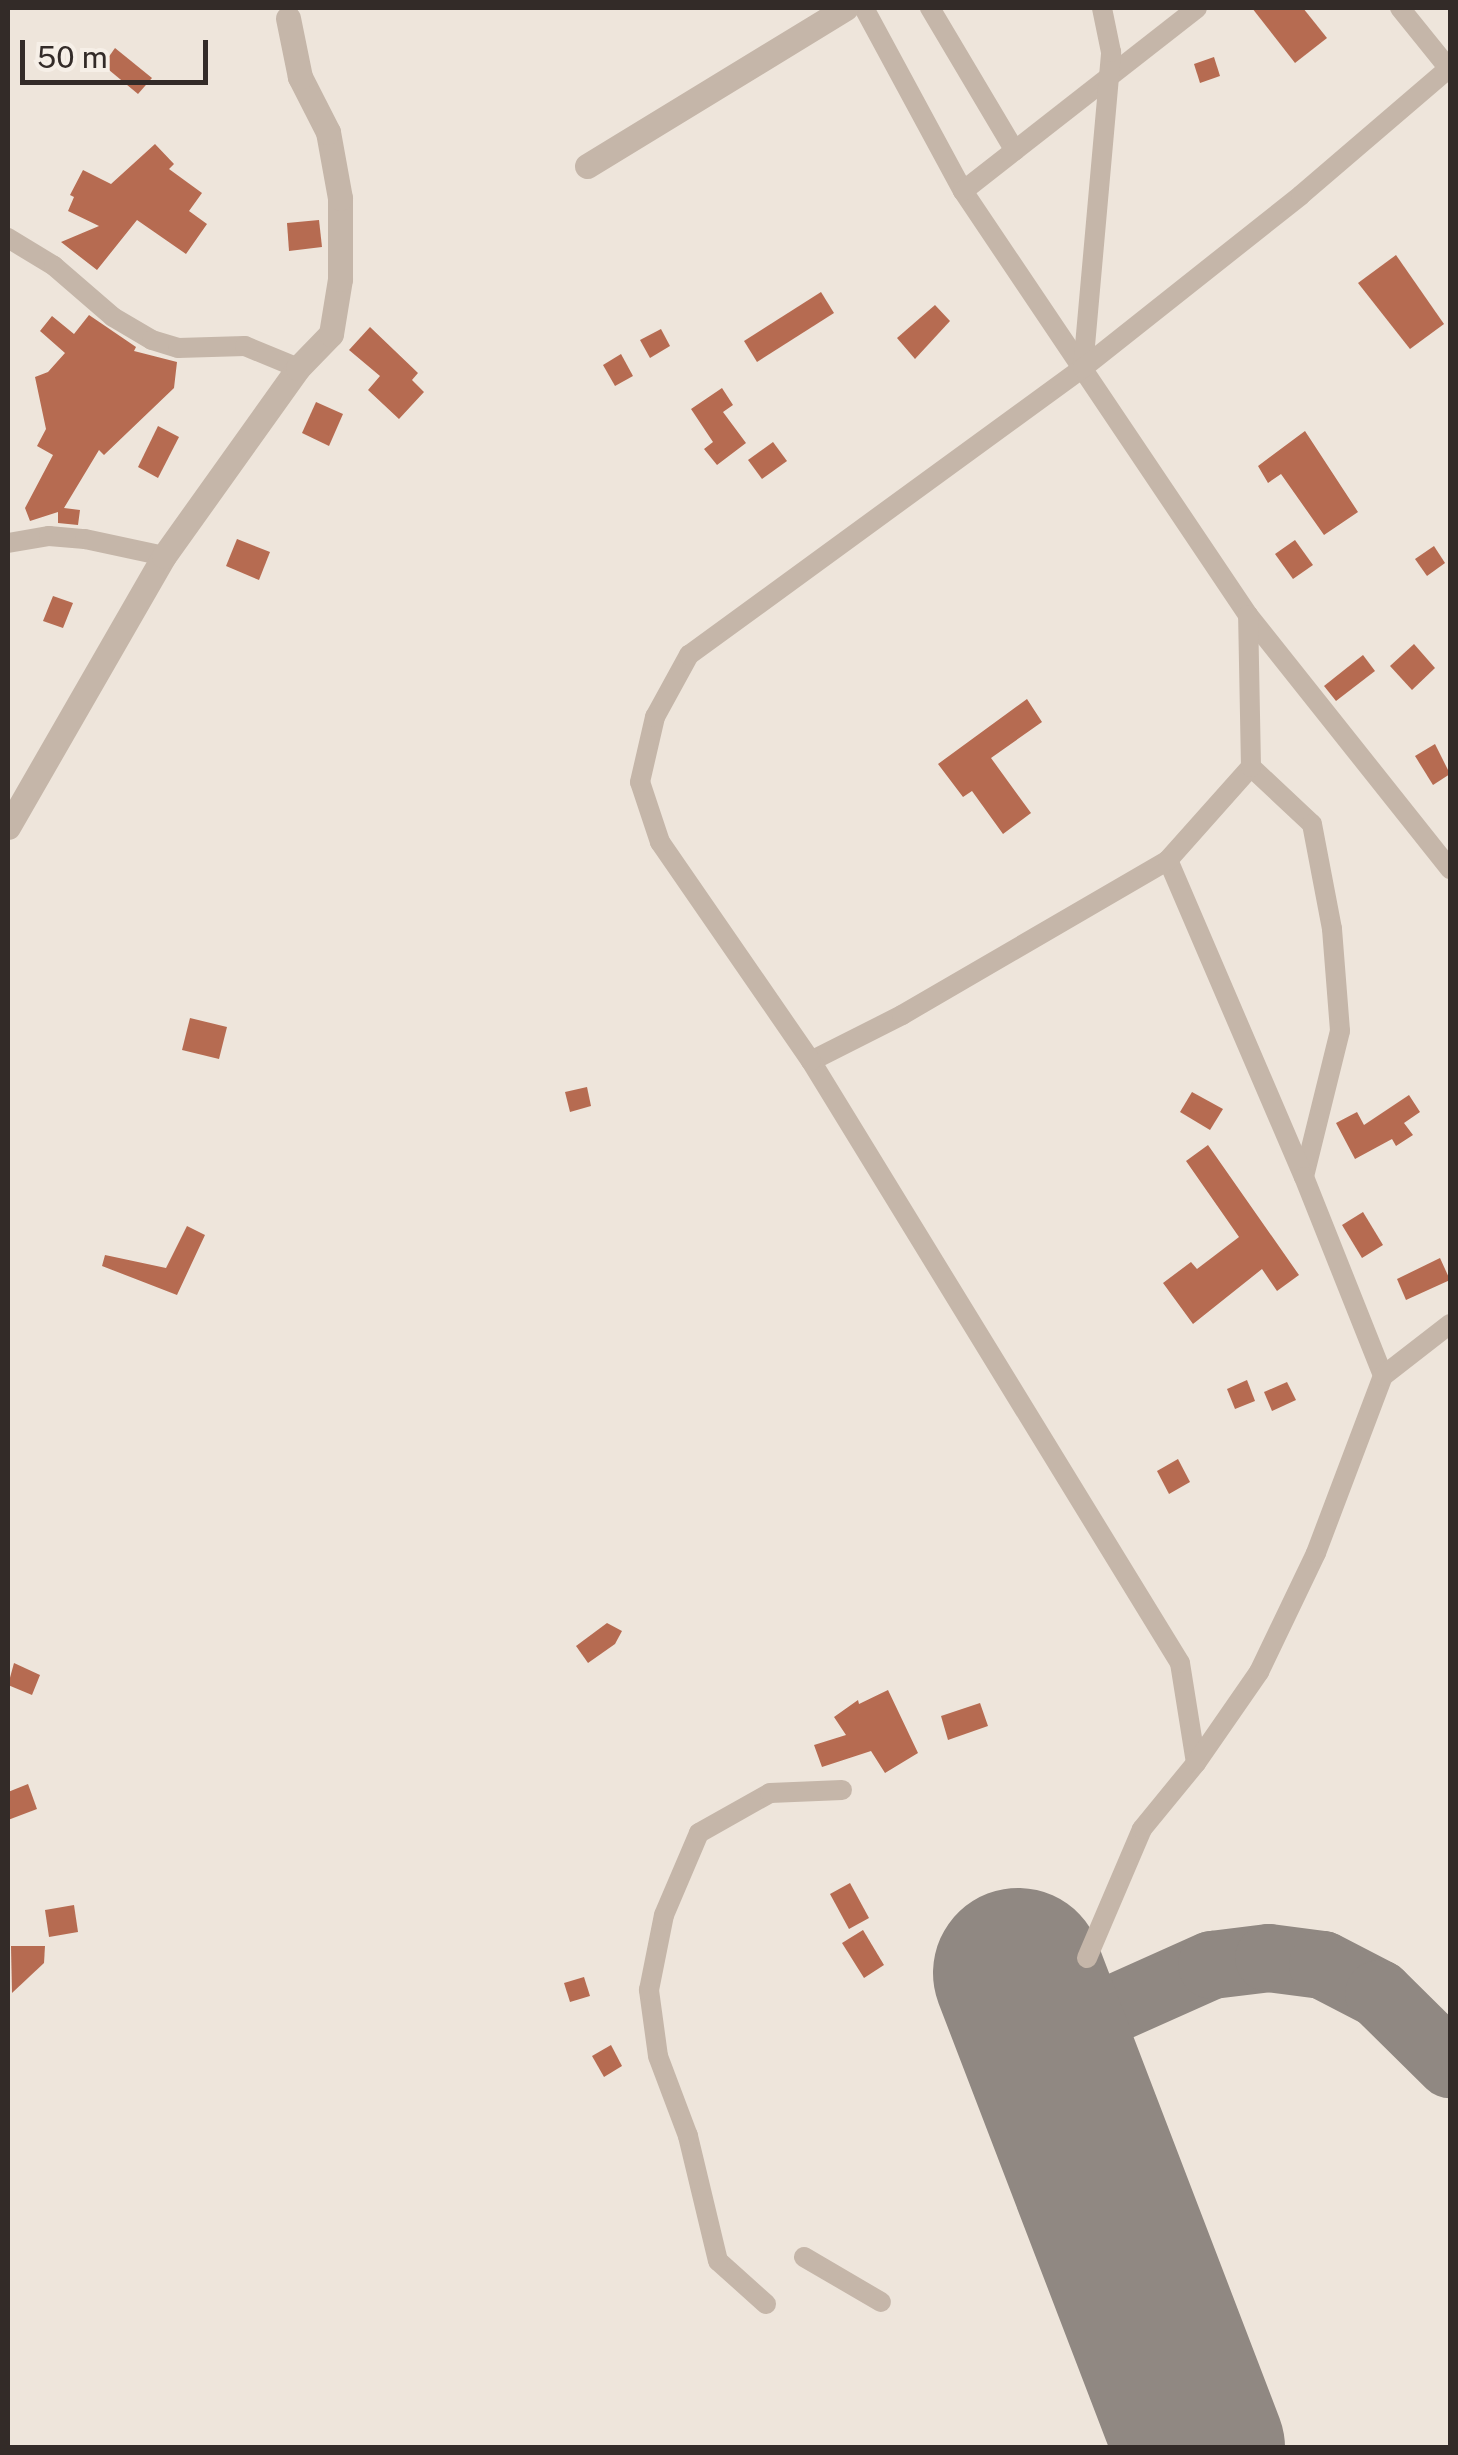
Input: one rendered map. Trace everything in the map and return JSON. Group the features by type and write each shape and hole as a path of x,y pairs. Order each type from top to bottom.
{"street":[{"path":"586,166 846,8"},
{"path":"864,8 963,191 1248,615 1450,869"},
{"path":"930,8 1015,150"},
{"path":"1083,368 1112,52 1102,8"},
{"path":"963,191 1197,8"},
{"path":"1196,1764 1180,1663 811,1061 660,842 640,782 654,718 689,655 1083,368 1301,195 1450,70 1400,8"},
{"path":"8,827 164,556 298,368 331,334 340,279 340,198 328,132 300,77 288,18"},
{"path":"8,238 54,266 113,317 152,340 178,348 245,346 298,368"},
{"path":"8,542 49,536 85,539 164,556"},
{"path":"811,1061 902,1015 1168,860 1250,767 1248,615"},
{"path":"1250,767 1312,824 1332,929 1340,1032 1304,1177"},
{"path":"1168,860 1304,1177 1383,1376"},
{"path":"1088,1958 1142,1828 1196,1764 1259,1672 1316,1553 1383,1376 1450,1324"},
{"path":"766,2304 718,2261 688,2136 658,2056 648,1990 664,1916 699,1833 770,1793 842,1790"},
{"path":"804,2257 882,2302"}],"building":[{"path":"1252,8 1303,8 1327,38 1295,63"},
{"path":"115,48 152,78 138,94 103,65"},
{"path":"1214,57 1220,76 1200,83 1194,64"},
{"path":"155,144 174,164 169,169 202,193 189,211 207,224 186,254 137,220 97,270 61,242 99,226 68,211 74,197 70,195 83,170 111,184"},
{"path":"319,220 322,247 289,251 287,223"},
{"path":"1396,255 1444,324 1410,349 1358,283"},
{"path":"821,292 834,313 757,362 744,341"},
{"path":"935,305 950,321 915,359 897,338"},
{"path":"89,315 136,347 134,351 177,362 174,388 104,455 99,450 64,508 80,510 78,525 58,523 58,512 30,521 25,508 53,455 37,446 46,429 35,377 48,372 65,353 40,331 52,316 74,334"},
{"path":"370,327 418,373 412,380 424,392 399,419 368,390 380,376 349,350"},
{"path":"661,329 670,346 650,358 640,340"},
{"path":"621,354 633,376 615,386 603,365"},
{"path":"722,388 733,405 723,412 746,443 717,465 704,449 713,442 691,409"},
{"path":"316,402 343,414 329,446 302,433"},
{"path":"158,426 179,437 158,478 138,467"},
{"path":"1305,431 1358,512 1324,535 1281,474 1268,483 1258,466"},
{"path":"773,442 787,461 762,479 748,460"},
{"path":"237,539 270,552 259,580 226,566"},
{"path":"1295,540 1313,565 1293,579 1275,554"},
{"path":"1434,546 1445,563 1427,576 1415,559"},
{"path":"53,596 73,603 63,628 43,621"},
{"path":"1414,644 1435,668 1412,690 1390,666"},
{"path":"1363,655 1375,671 1336,701 1324,686"},
{"path":"1027,699 1042,722 991,758 1031,813 1003,834 972,791 963,797 938,764"},
{"path":"1435,744 1450,774 1433,785 1415,756"},
{"path":"190,1018 227,1027 219,1059 182,1050"},
{"path":"587,1087 591,1106 570,1112 565,1092"},
{"path":"1192,1092 1223,1109 1210,1130 1180,1112"},
{"path":"1409,1095 1420,1112 1404,1123 1413,1135 1396,1146 1392,1139 1355,1159 1336,1123 1357,1112 1364,1125"},
{"path":"1208,1145 1299,1275 1277,1291 1262,1269 1193,1324 1163,1283 1191,1262 1197,1269 1239,1237 1186,1161"},
{"path":"1363,1212 1383,1245 1362,1258 1342,1225"},
{"path":"187,1226 205,1235 177,1295 102,1266 105,1255 166,1268"},
{"path":"1440,1258 1450,1280 1406,1300 1397,1279"},
{"path":"1247,1380 1255,1401 1235,1409 1227,1389"},
{"path":"1287,1382 1296,1400 1272,1411 1264,1392"},
{"path":"1178,1459 1190,1482 1169,1494 1157,1471"},
{"path":"607,1623 622,1631 615,1644 588,1663 576,1646"},
{"path":"14,1663 40,1675 32,1695 8,1685"},
{"path":"888,1690 918,1753 885,1773 871,1751 822,1767 814,1745 846,1735 834,1717 858,1700 859,1704"},
{"path":"980,1703 988,1726 948,1740 941,1716"},
{"path":"28,1784 37,1809 8,1820 8,1792"},
{"path":"850,1883 869,1918 849,1929 830,1894"},
{"path":"74,1905 78,1932 49,1937 45,1910"},
{"path":"863,1930 884,1965 864,1978 842,1943"},
{"path":"11,1946 45,1946 44,1963 12,1993"},
{"path":"584,1977 590,1996 570,2002 564,1983"},
{"path":"611,2045 622,2066 604,2077 592,2056"}],"taxiway":[{"path":"1044,2040 1212,1965 1269,1958 1323,1965 1379,1994 1450,2064"}],"runway":[{"path":"1018,1973 1200,2448"}]}
